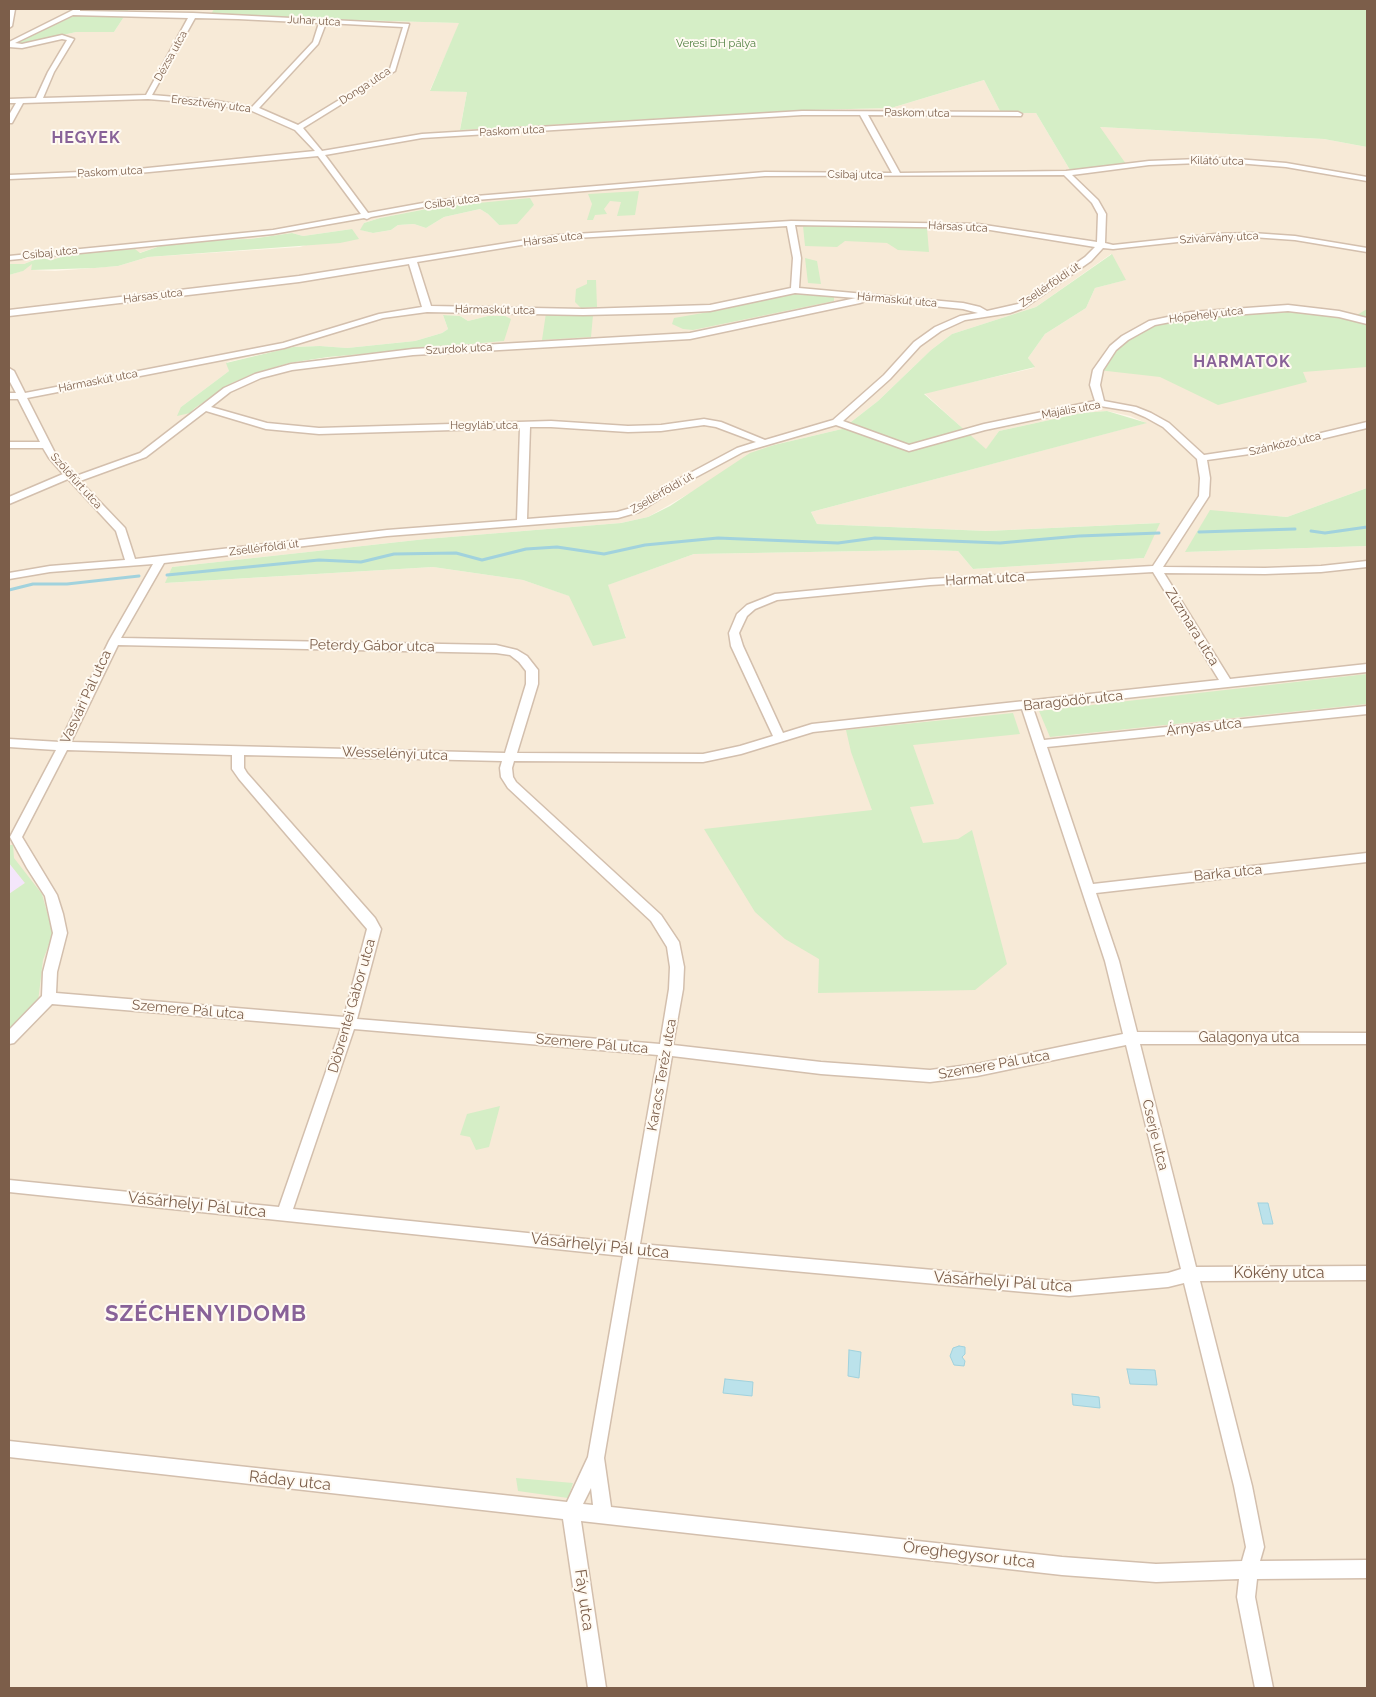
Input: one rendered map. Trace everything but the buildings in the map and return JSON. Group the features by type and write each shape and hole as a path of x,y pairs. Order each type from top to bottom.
{"street":[{"path":"12,9 9,26 17,27"},
{"path":"9,44 80,9"},
{"name":"Juhar utca","path":"71,13 194,15 407,25"},
{"name":"Dézsa utca","path":"148,97 194,15"},
{"path":"254,109 316,42 323,22"},
{"name":"Donga utca","path":"298,128 393,70 407,25"},
{"path":"9,44 22,46 62,37 71,39 50,72 39,100"},
{"name":"Eresztvény utca","path":"9,101 148,97 211,102 254,109 298,128 321,154 367,217"},
{"path":"9,121 21,100"},
{"name":"Csibaj utca","path":"862,112 897,175"},
{"name":"Paskom utca","path":"9,177 128,172 321,154 422,136 802,113 1018,114"},
{"name":"Kilátó utca","path":"1066,173 1149,163 1224,160 1286,165 1367,179"},
{"path":"1066,173 1095,202 1102,214 1101,245"},
{"name":"Csibaj utca","path":"9,258 273,232 367,217 434,203 476,198 765,174 1066,173"},
{"path":"791,222 797,258 795,290"},
{"name":"Hársas utca","path":"9,313 300,279 558,237 791,222 978,226 1101,245"},
{"name":"Szivárvány utca","path":"1101,245 1113,246 1215,236 1252,235 1295,238 1367,250"},
{"name":"Zsellérföldi út","path":"9,576 50,569 284,547 388,532 618,515 635,510 712,464 740,450 762,442 836,422 887,377 917,344 938,329 963,318 1010,310 1021,306 1088,259 1101,245"},
{"path":"413,262 427,309"},
{"name":"Hármaskút utca","path":"9,396 22,396 284,345 382,316 427,309 583,312 672,310 710,308 795,290 963,306 986,314"},
{"name":"Szurdok utca","path":"9,501 70,477 143,455 226,390 242,382 291,368 414,352 690,336 872,298"},
{"name":"Hópehely utca","path":"1100,403 1095,385 1098,370 1106,357 1125,338 1152,323 1191,315 1288,308 1339,314 1367,321"},
{"name":"Szőlőfürt utca","path":"9,370 52,456 121,530 130,562"},
{"name":"Majális utca","path":"836,422 909,448 984,427 1100,403 1133,409 1154,418 1180,436 1202,458"},
{"name":"Hegyláb utca","path":"205,408 266,426 319,431 429,426 526,426 551,424 628,429 661,428 704,422 718,424 753,436 762,442"},
{"name":"Szánkózó utca","path":"1202,458 1271,448 1367,424"},
{"path":"522,522 526,426"},
{"path":"9,445 46,445"},
{"path":"1156,569 1204,496 1205,478 1202,458"},
{"name":"Vasvári Pál utca","path":"13,837 63,747 114,641 160,560"},
{"name":"Harmat utca","path":"779,737 737,646 734,633 742,614 762,602 775,597 930,582 1156,569 1176,571 1265,571 1321,569 1367,564"},
{"name":"Zúzmara utca","path":"1156,569 1227,684"},
{"name":"Peterdy Gábor utca","path":"114,641 496,649 513,652 523,659 532,670 532,684 508,757"},
{"name":"Baragödör utca","path":"779,737 812,728 1367,668"},
{"name":"Cserje utca","path":"1027,706 1112,961 1243,1486 1256,1547 1249,1570 1246,1597 1264,1688"},
{"name":"Árnyas utca","path":"1040,744 1367,710"},
{"name":"Wesselényi utca","path":"9,743 63,747 508,757 703,758 741,750 779,737"},
{"name":"Döbrentei Gábor utca","path":"239,750 238,768 243,776 370,921 374,929 349,1024 284,1214"},
{"name":"Karacs Teréz utca","path":"508,757 507,777 512,784 656,918 674,946 676,989 596,1458 572,1512"},
{"path":"9,1039 48,998 50,972 60,934 57,914 51,895 13,837"},
{"name":"Barka utca","path":"1088,889 1367,858"},
{"name":"Szemere Pál utca","path":"48,998 666,1050 821,1068 930,1076 977,1070 1131,1038"},
{"name":"Galagonya utca","path":"1131,1038 1367,1038"},
{"name":"Vásárhelyi Pál utca","path":"9,1186 631,1250 1069,1289 1168,1280 1190,1274"},
{"name":"Kökény utca","path":"1190,1274 1367,1273"},
{"name":"Ráday utca","path":"9,1450 572,1512"},
{"name":"Karacs Teréz utca","path":"596,1458 604,1515"},
{"name":"Öreghegysor utca","path":"572,1512 1062,1566 1156,1573 1367,1569"},
{"name":"Fáy utca","path":"572,1512 597,1688"}],"shaded area":[{"path":"9,9 89,9 18,42 23,44 76,32 114,32 129,9 214,9 211,16 460,23 430,90 467,92 460,129 810,110 891,108 984,80 1001,113 1036,113 1070,170 1100,127 1324,139 1367,147 1367,488 1287,517 1210,511 1186,552 1367,546 1367,1688 9,1688 9,275 22,271 33,263 31,270 55,271 118,266 148,257 300,247 352,229 303,236 292,233 250,239 199,240 166,244 139,253 70,254 52,260 39,258 24,264 9,264","holes":["534,205 529,210 499,225 480,209 444,217 426,228 414,224 398,225 391,230 373,233 361,230 364,223 380,218 437,207","1111,254 1125,280 1095,288 1086,308 1045,334 1028,358 1034,368 924,393 986,450 999,431 1082,413 1107,411 1130,416 1146,423 811,512 817,524 987,531 1159,523 1144,558 973,569 958,551 694,554 607,585 626,637 570,596 523,580 433,567 166,583 172,567 426,539 621,523 648,517 774,445 842,429 878,401 931,350 952,334 1036,307","443,315 460,316 468,321 488,316 504,341 367,352 289,363 255,373 232,383 190,413 181,407 229,371 227,362 293,347 347,348 415,341 442,333 448,329"]},
{"path":"9,863 25,883 9,894"}],"green space":[{"path":"89,9 129,9 114,32 76,32 23,44 17,42"},
{"name":"Veresi DH pálya","path":"214,9 1367,9 1367,147 1324,139 1100,127 1126,164 1070,170 1036,113 1001,113 984,80 891,108 810,110 460,130 467,92 430,91 459,23 210,16"},
{"path":"639,191 635,215 617,216 621,202 610,201 604,209 607,214 595,215 593,220 587,220 592,204 588,194"},
{"path":"530,198 534,205 517,224 499,225 480,209 444,217 426,228 414,224 398,225 391,230 373,233 360,230 364,223 380,218 437,207"},
{"path":"803,226 927,228 929,252 898,250 887,243 845,241 837,247 805,246"},
{"path":"352,229 359,239 340,243 148,257 118,266 95,268 31,270 32,264 23,271 9,275 9,264 24,264 39,258 52,260 70,254 135,249 140,253 166,244 199,240 250,239 292,233 303,236"},
{"path":"1112,254 1126,280 1095,288 1086,308 1045,334 1028,358 1035,367 924,394 986,449 999,431 1082,413 1107,411 1147,423 811,512 817,524 987,531 1160,523 1144,558 973,569 958,551 694,554 608,585 626,638 593,646 569,596 523,580 433,567 165,583 172,567 426,539 621,523 648,517 670,506 750,453 774,445 842,429 878,401 931,350 952,334 1036,307"},
{"path":"805,258 817,261 821,284 808,283"},
{"path":"587,280 596,280 597,307 581,308 575,302 576,289 587,284"},
{"path":"798,293 834,297 834,301 693,330 683,329 672,324 674,318"},
{"path":"1288,308 1352,318 1367,309 1367,367 1303,372 1307,382 1218,405 1160,377 1098,370 1119,343 1143,328 1167,319"},
{"path":"546,313 593,315 591,337 542,340"},
{"path":"443,315 460,316 468,321 488,316 505,316 511,319 504,341 328,357 289,363 255,373 232,383 190,413 177,416 181,407 229,371 226,363 293,347 347,348 415,341 442,333 448,329"},
{"path":"1367,488 1367,546 1185,552 1210,510 1287,517"},
{"path":"1367,674 1367,704 1050,737 1039,711"},
{"path":"1013,713 1020,734 913,745 934,804 910,807 923,843 958,839 972,830 1007,964 975,990 818,993 819,959 785,939 755,912 704,829 872,810 851,752 846,730"},
{"path":"9,845 13,845 14,858 42,894 53,934 43,960 38,1002 9,1031 9,894 25,883 9,863"},
{"path":"500,1106 489,1147 476,1150 470,1137 460,1135 467,1114"},
{"path":"516,1478 573,1483 568,1498 518,1491"}],"water":[{"path":"1258,1203 1268,1203 1273,1224 1263,1224"},
{"path":"965,1347 965,1354 962,1357 965,1361 964,1366 954,1365 950,1356 953,1348"},
{"path":"849,1350 861,1352 859,1378 848,1376"},
{"path":"1127,1369 1155,1370 1157,1385 1130,1384"},
{"path":"725,1379 753,1382 752,1396 723,1393"},
{"path":"1072,1394 1099,1397 1100,1408 1073,1405"}],"waterway":[{"path":"1311,531 1325,533 1367,527"},
{"path":"1199,532 1295,529"},
{"path":"167,575 319,560 361,562 394,554 456,553 482,560 526,549 557,547 604,554 645,545 718,538 838,543 875,538 1000,543 1079,536 1159,533"},
{"path":"9,590 33,584 67,584 139,576"}],"district":[{"name":"HEGYEK","path":"86,138"},
{"name":"HARMATOK","path":"1242,362"},
{"name":"SZÉCHENYIDOMB","path":"206,1314"}]}
